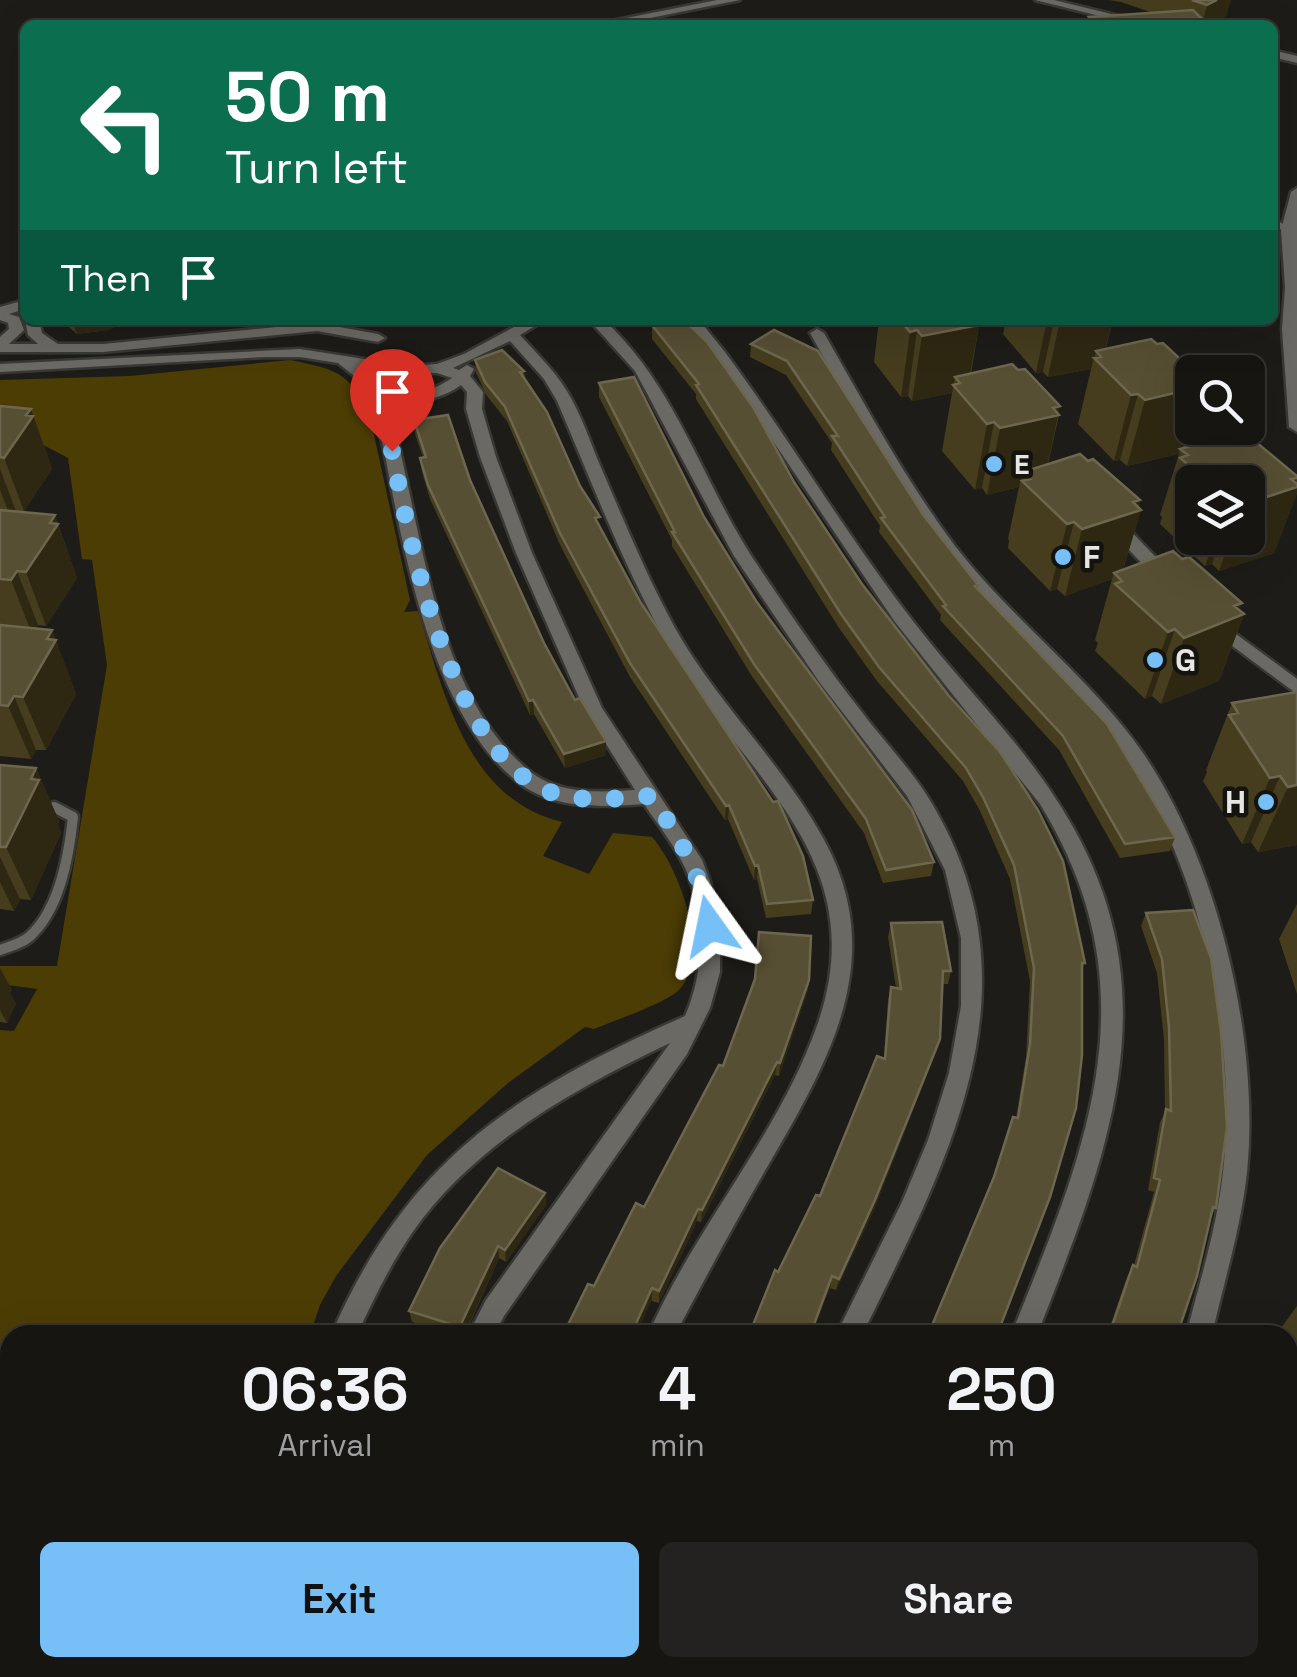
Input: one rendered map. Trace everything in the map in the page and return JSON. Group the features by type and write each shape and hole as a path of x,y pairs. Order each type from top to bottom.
{"street":[{"path":"625,20 735,0"},
{"path":"1040,0 1128,20"},
{"path":"1297,192 1288,230 1292,287 1289,329 1297,427"},
{"path":"0,314 14,320 17,330 0,346"},
{"path":"33,325 35,336 54,348"},
{"path":"430,369 477,352 528,325"},
{"path":"602,325 621,342 651,381 736,546 826,677 921,802 955,869 968,910 974,950 973,995 970,1039 959,1091 928,1174 854,1325"},
{"path":"695,325 786,446 878,586 1042,792 1086,870 1103,922 1113,980 1112,1047 1104,1117 1081,1194 1028,1325"},
{"path":"0,346 103,348 244,331 317,327 378,338"},
{"path":"817,333 900,477 942,540 973,580 1118,734 1138,760 1189,858 1220,973 1235,1095 1237,1150 1226,1223 1201,1325"},
{"path":"511,334 550,377 565,401 641,581 683,656 726,721 805,823 828,870 844,916 842,970 824,1040 667,1325"},
{"path":"388,430 401,409 449,388 463,377 477,352"},
{"path":"0,368 265,353 396,369 430,369 463,377 475,392 474,408 524,552 560,637 594,708 695,866 705,895 710,966 682,1046 486,1325"},
{"path":"334,359 380,390 398,396 457,396 474,408"},
{"path":"396,369 380,390 378,407 388,430 404,513 426,593 486,740 524,776 556,793 595,799 651,796"},
{"path":"428,394 430,369"},
{"path":"1098,508 1176,588"},
{"path":"1199,610 1297,688"},
{"path":"349,1325 373,1271 398,1232 466,1154 536,1101 590,1070 691,1023"}],"lane":[{"path":"1278,224 1288,230"},
{"path":"0,950 28,939 45,918 72,844 73,817 54,807"}],"shaded area":[{"path":"290,360 318,366 346,380 369,412 410,600 404,612 418,611 450,707 481,766 503,791 529,810 562,822 543,856 589,874 613,833 652,837 672,869 688,912 692,956 688,975 679,990 594,1029 585,1027 508,1083 427,1155 336,1276 313,1325 0,1325 0,1030 14,1031 37,989 0,984 0,966 57,966 107,665 92,560 82,559 68,458 0,416 0,380 130,376"}],"building":[{"path":"1193,10 1203,20 1092,20 1089,17"},
{"path":"652,325 689,325 707,342 753,407 794,482 862,584 949,696 1000,752 1038,810 1063,861 1085,963 1076,1108 1050,1197 1001,1325 932,1325 994,1177 1013,1117 1018,1118 1030,1044 1034,968 1014,865 966,768 879,667 841,614 696,385 699,384"},
{"path":"904,325 979,325 922,336 917,330 910,332"},
{"path":"774,330 818,351 924,516 978,585 975,586 1107,724 1175,837 1125,844 1063,736 943,606 946,605 881,518 885,517 832,436 838,436 787,361 751,344"},
{"path":"1151,339 1163,343 1176,355 1175,393 1145,400 1138,394 1131,395 1094,358 1101,357 1096,351"},
{"path":"502,350 524,371 520,372 547,412 580,486 600,517 595,518 641,603 773,802 778,801 803,856 813,900 767,904 758,865 755,866 729,805 726,806 630,663 560,533 505,407 485,382 475,360"},
{"path":"1012,364 1018,370 1025,369 1060,406 1053,408 1059,415 1000,428 994,422 987,424 953,385 960,383 955,377"},
{"path":"634,377 704,517 756,601 912,810 934,862 886,870 866,819 754,664 672,532 599,383"},
{"path":"0,406 31,409 26,415 33,416 4,458 0,457"},
{"path":"448,415 470,480 544,643 575,700 580,698 606,741 564,754 533,700 529,701 428,485 420,458 426,457 414,420"},
{"path":"1193,445 1260,445 1297,476 1291,479 1297,487 1265,497 1265,465 1188,465 1180,458 1188,455 1180,449"},
{"path":"1080,454 1088,461 1093,459 1140,500 1133,502 1141,510 1082,529 1074,522 1067,524 1022,481 1030,479 1023,472"},
{"path":"0,510 55,515 50,523 58,524 26,572 17,571 11,580 0,579"},
{"path":"1173,551 1182,559 1189,557 1242,603 1234,606 1244,614 1184,638 1175,629 1168,632 1115,584 1122,581 1114,573"},
{"path":"0,625 52,630 47,639 56,640 23,697 14,696 8,706 0,705"},
{"path":"1297,692 1297,785 1288,787 1280,776 1270,778 1229,715 1238,713 1232,703"},
{"path":"0,765 36,768 31,779 39,780 6,847 0,847"},
{"path":"1193,910 1211,958 1221,1032 1227,1127 1216,1208 1213,1207 1180,1325 1112,1325 1133,1265 1137,1267 1160,1180 1154,1178 1166,1109 1171,1111 1162,959 1146,913"},
{"path":"942,922 951,971 943,971 940,1039 875,1200 839,1279 832,1276 814,1325 753,1325 775,1270 778,1272 816,1195 820,1196 877,1056 885,1059 891,987 901,989 891,923"},
{"path":"759,932 811,936 809,980 780,1063 777,1062 702,1210 698,1209 659,1291 652,1288 635,1325 568,1325 588,1284 594,1286 636,1203 644,1207 719,1065 723,1066 755,979"},
{"path":"498,1168 545,1193 505,1250 498,1246 462,1325 409,1311 440,1248"}],"place":[{"name":"E","path":"994,464"},
{"name":"F","path":"1063,557"},
{"name":"G","path":"1155,660"},
{"name":"H","path":"1266,802"}],"route":[{"path":"392,451 404,513 436,622 486,740 502,758 544,789 568,797 595,799 651,796 695,866 710,926"}]}
